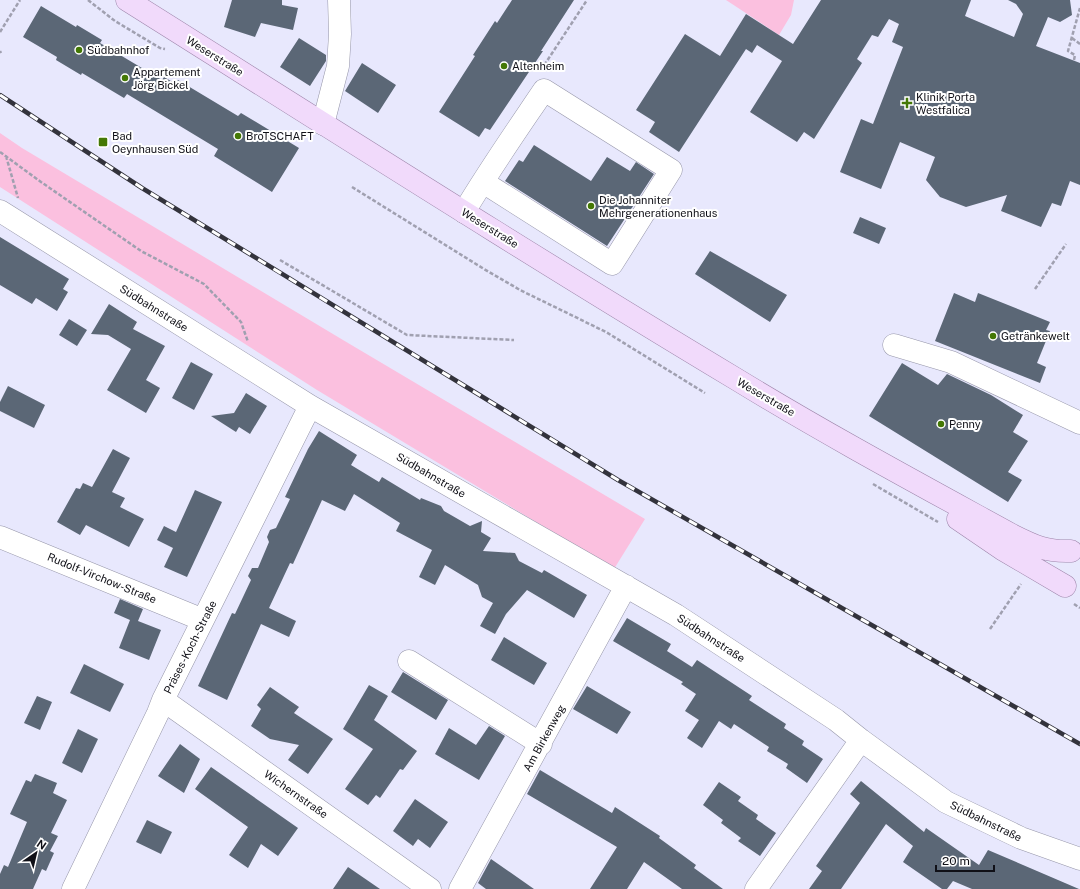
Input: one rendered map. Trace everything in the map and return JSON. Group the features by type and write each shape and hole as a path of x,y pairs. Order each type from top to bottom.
{"main road":[{"name":"Weserstraße","path":"127,0 464,212 736,379 856,450 1038,548 1056,552 1078,547"},
{"name":"Weserstraße","path":"856,450 1002,549 1073,591"},
{"path":"1073,591 1061,571 1062,563 1078,547"}],"street":[{"path":"323,124 338,66 340,34 339,0"},
{"path":"464,212 483,182 544,90 671,170 612,264 483,182"},
{"name":"Südbahnstraße","path":"0,211 310,406 676,615 836,720 946,802 1021,838 1080,859"},
{"path":"894,345 951,362 1080,423"},
{"name":"Präses-Koch-Straße","path":"73,889 163,700 310,406"},
{"name":"Rudolf-Virchow-Straße","path":"0,537 203,620"},
{"name":"Am Birkenweg","path":"460,889 626,586"},
{"path":"409,661 540,744"},
{"name":"Wichernstraße","path":"163,700 430,889"},
{"path":"756,889 861,740"}],"path":[{"path":"0,32 20,0"},
{"path":"544,90 539,73 587,0"},
{"path":"1074,60 1075,55 1068,51 1080,8"},
{"path":"1072,38 1080,44"},
{"path":"0,152 40,182 141,251 204,284 241,322 248,344"},
{"path":"6,156 26,228"},
{"path":"352,187 484,269 520,290 606,332 705,393"},
{"path":"1035,289 1066,244"},
{"path":"280,260 407,335 514,340"},
{"path":"990,629 1023,581"}],"shaded area":[{"path":"726,0 794,0 791,15 779,35"},
{"path":"0,133 22,148 645,519 614,569 317,390 0,187"}],"building":[{"path":"232,0 282,0 282,5 298,8 293,30 261,23 255,37 224,27"},
{"name":"Altenheim","path":"512,0 574,0 541,51 543,51 490,130 485,128 479,137 439,112 475,56 473,55 495,21 497,23"},
{"path":"821,0 971,0 965,16 1014,37 1023,14 1016,4 1008,0 1070,0 1072,15 1060,22 1048,17 1036,46 1080,63 1080,185 1070,181 1061,206 1052,203 1041,227 1001,211 1007,195 966,207 940,197 926,180 935,157 900,142 881,189 840,172 861,119 873,124 903,47 892,42 899,24 889,19 878,37 872,35 857,59 862,63 814,139 804,132 797,142 750,112 782,61 757,45 752,53 746,49 679,152 649,132 655,122 636,110 685,34 720,56 746,14 793,44"},
{"path":"41,6 76,27 77,25 102,40 100,43 162,80 164,77 176,84 178,80 238,116 241,113 299,148 272,192 214,156 218,149 127,94 124,98 82,73 81,75 56,60 57,57 23,37"},
{"path":"299,38 326,55 326,61 310,86 280,67"},
{"path":"362,63 396,85 378,113 345,91"},
{"name":"Die Johanniter Mehrgenerationenhaus","path":"534,145 591,181 607,157 630,171 636,162 654,174 607,246 505,181 519,160 523,162"},
{"path":"860,217 886,228 879,244 853,233"},
{"path":"0,237 69,279 63,289 68,292 57,311 36,298 32,304 0,285"},
{"path":"710,251 787,295 770,322 695,274"},
{"name":"Getränkewelt","path":"954,293 975,302 978,293 1050,322 1046,330 1050,331 1037,363 1046,367 1040,383 935,341"},
{"path":"109,304 137,322 133,329 165,346 146,380 160,388 146,413 107,390 131,349 108,335 91,334"},
{"path":"69,319 87,330 77,346 59,335"},
{"path":"191,362 213,374 194,410 172,398"},
{"name":"Penny","path":"902,363 938,385 947,374 991,395 1023,415 1013,432 1028,441 1008,472 1022,480 1008,502 869,416"},
{"path":"8,386 45,405 34,428 0,411 0,402"},
{"path":"246,393 267,406 250,434 239,427 236,432 211,416 234,413"},
{"path":"319,431 357,455 351,465 379,482 382,477 420,500 421,498 441,506 444,511 470,526 482,521 481,532 491,538 483,551 515,553 519,561 542,573 544,570 587,595 574,618 527,590 506,614 495,634 480,626 493,603 482,597 478,585 445,565 435,585 419,577 432,550 396,531 400,523 354,494 345,511 322,500 293,564 290,563 269,608 296,621 289,637 261,624 227,700 198,686 232,613 235,614 251,580 248,576 252,568 258,568 269,542 267,537 270,530 276,528 290,499 285,497 308,449"},
{"path":"113,449 130,458 112,492 125,498 120,507 144,519 129,547 86,525 80,535 57,522 76,488 80,489 83,483 92,487"},
{"path":"195,490 222,502 187,577 164,567 173,548 157,540 164,526 176,532"},
{"path":"120,599 143,609 138,621 161,630 149,660 119,648 130,620 114,613"},
{"path":"627,618 671,644 667,651 692,667 697,660 752,696 749,700 786,724 784,728 804,741 802,745 823,759 807,783 786,768 788,764 767,751 769,747 734,724 731,729 719,721 702,748 687,738 699,720 685,711 696,694 681,684 683,682 613,641"},
{"path":"504,637 547,663 534,685 491,660"},
{"path":"84,664 124,684 110,712 70,693"},
{"path":"403,672 448,700 436,720 391,692"},
{"path":"369,685 388,696 374,720 417,751 403,770 400,769 380,798 376,795 368,805 345,789 373,749 343,729"},
{"path":"587,686 631,712 617,734 573,709"},
{"path":"270,687 299,707 294,713 333,739 308,774 288,760 299,745 270,739 251,726 261,709 257,705"},
{"path":"37,696 52,702 40,730 24,723"},
{"path":"489,726 505,736 479,780 435,754 449,728 476,745"},
{"path":"78,729 98,739 82,773 62,763"},
{"path":"180,744 200,759 184,793 158,776"},
{"path":"211,767 298,828 278,856 261,844 248,868 229,855 248,827 195,789"},
{"path":"540,770 612,813 615,807 660,836 659,838 696,865 694,868 723,889 682,889 644,862 627,889 590,889 617,847 527,794"},
{"path":"35,774 57,783 53,793 67,800 51,833 58,836 50,851 54,853 46,871 42,869 33,889 0,889 0,874 4,865 8,867 27,822 10,814 26,780 31,782"},
{"path":"861,781 924,832 926,828 979,865 988,850 1079,889 972,889 953,881 947,889 942,889 903,862 913,846 886,824 841,889 809,889 822,871 816,866 860,803 850,794"},
{"path":"719,782 741,797 738,801 758,815 756,819 776,833 760,856 738,841 741,838 721,823 723,820 703,805"},
{"path":"415,799 448,822 430,848 418,839 413,846 393,831"},
{"path":"147,820 172,832 161,854 136,842"},
{"path":"491,859 534,889 486,889 478,883"},
{"path":"348,867 380,889 333,889"}],"railway":[{"path":"0,95 142,188 618,480 1080,744"}],"place":[{"name":"Südbahnhof","path":"79,50"},
{"name":"Altenheim","path":"504,66"},
{"name":"Appartement Jörg Bickel","path":"125,78"},
{"name":"Klinik Porta Westfalica","path":"907,103"},
{"name":"BroTSCHAFT","path":"238,136"},
{"name":"Bad Oeynhausen Süd","path":"103,142"},
{"name":"Die Johanniter Mehrgenerationenhaus","path":"591,206"},
{"name":"Getränkewelt","path":"993,336"},
{"name":"Penny","path":"941,424"}]}
